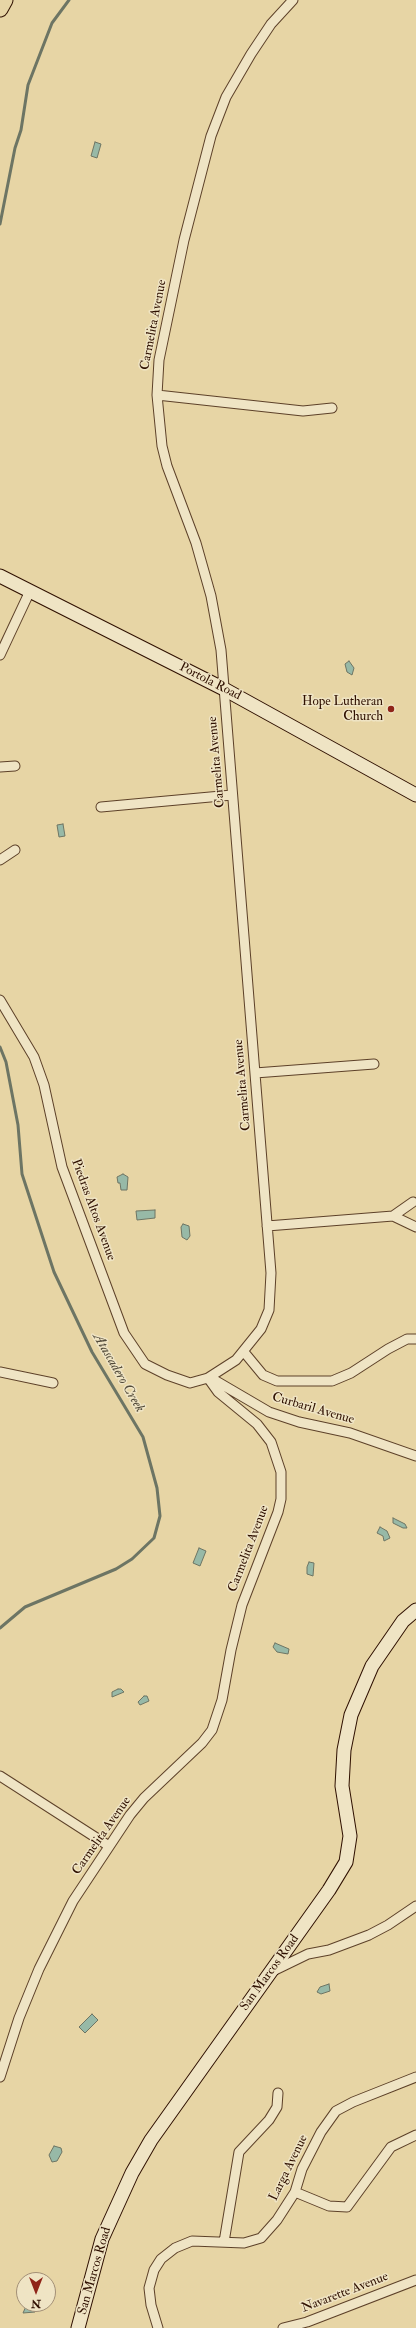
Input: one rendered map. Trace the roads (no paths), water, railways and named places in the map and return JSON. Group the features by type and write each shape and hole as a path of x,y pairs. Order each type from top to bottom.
{"main road":[{"path":"0,9 5,0"}],"street":[{"name":"Carmelita Avenue","path":"0,2077 19,2018 40,1969 73,1901 109,1846 144,1798 202,1743 212,1730 222,1700 230,1650 242,1605 278,1512 281,1498 281,1472 271,1442 256,1424 218,1392 208,1378 227,1367 244,1352 261,1329 269,1310 271,1273 221,650 211,596 196,543 167,466 158,424 157,395 159,360 184,240 211,136 226,97 254,49 271,24 293,0"},
{"path":"157,395 303,411 332,408"},
{"name":"Portola Road","path":"0,576 224,689 416,794"},
{"path":"0,655 30,591"},
{"path":"0,767 15,766"},
{"path":"101,807 232,795"},
{"path":"0,860 15,850"},
{"name":"Piedras Altos Avenue","path":"0,1000 34,1057 44,1085 62,1167 124,1333 145,1364 167,1375 190,1383 208,1378"},
{"path":"255,1074 374,1064"},
{"path":"393,1216 413,1202"},
{"path":"267,1226 393,1216 416,1227"},
{"path":"244,1352 263,1375 277,1380 332,1380 351,1373 388,1349 408,1340 416,1340"},
{"path":"0,1372 53,1383"},
{"name":"Curbaril Avenue","path":"208,1378 224,1384 269,1412 299,1422 350,1433 416,1456"},
{"name":"San Marcos Road","path":"78,2328 102,2239 132,2172 170,2111 330,1890 346,1862 350,1836 342,1786 344,1750 351,1715 372,1666 403,1621 416,1610"},
{"path":"0,1776 109,1846"},
{"path":"270,1972 308,1954 329,1950 369,1935 388,1925 416,1906"},
{"name":"Larga Avenue","path":"158,2328 150,2305 149,2288 154,2270 161,2260 175,2248 192,2242 244,2243 261,2238 277,2220 295,2192 302,2169 321,2132 336,2111 353,2102 416,2077"},
{"path":"224,2242 239,2152 269,2120 277,2107 278,2093"},
{"path":"295,2192 330,2206 347,2207 391,2147 416,2135"},
{"name":"Navarette Avenue","path":"283,2328 307,2322 416,2280"}],"waterway":[{"name":"Atascadero Creek","path":"0,224 15,148 21,130 28,85 52,23 69,0"},
{"name":"Atascadero Creek","path":"0,1047 6,1062 18,1125 22,1174 54,1272 92,1352 143,1437 157,1488 160,1516 154,1538 132,1559 116,1569 25,1607 0,1628"}],"place":[{"name":"Hope Lutheran Church","path":"391,709"}]}
